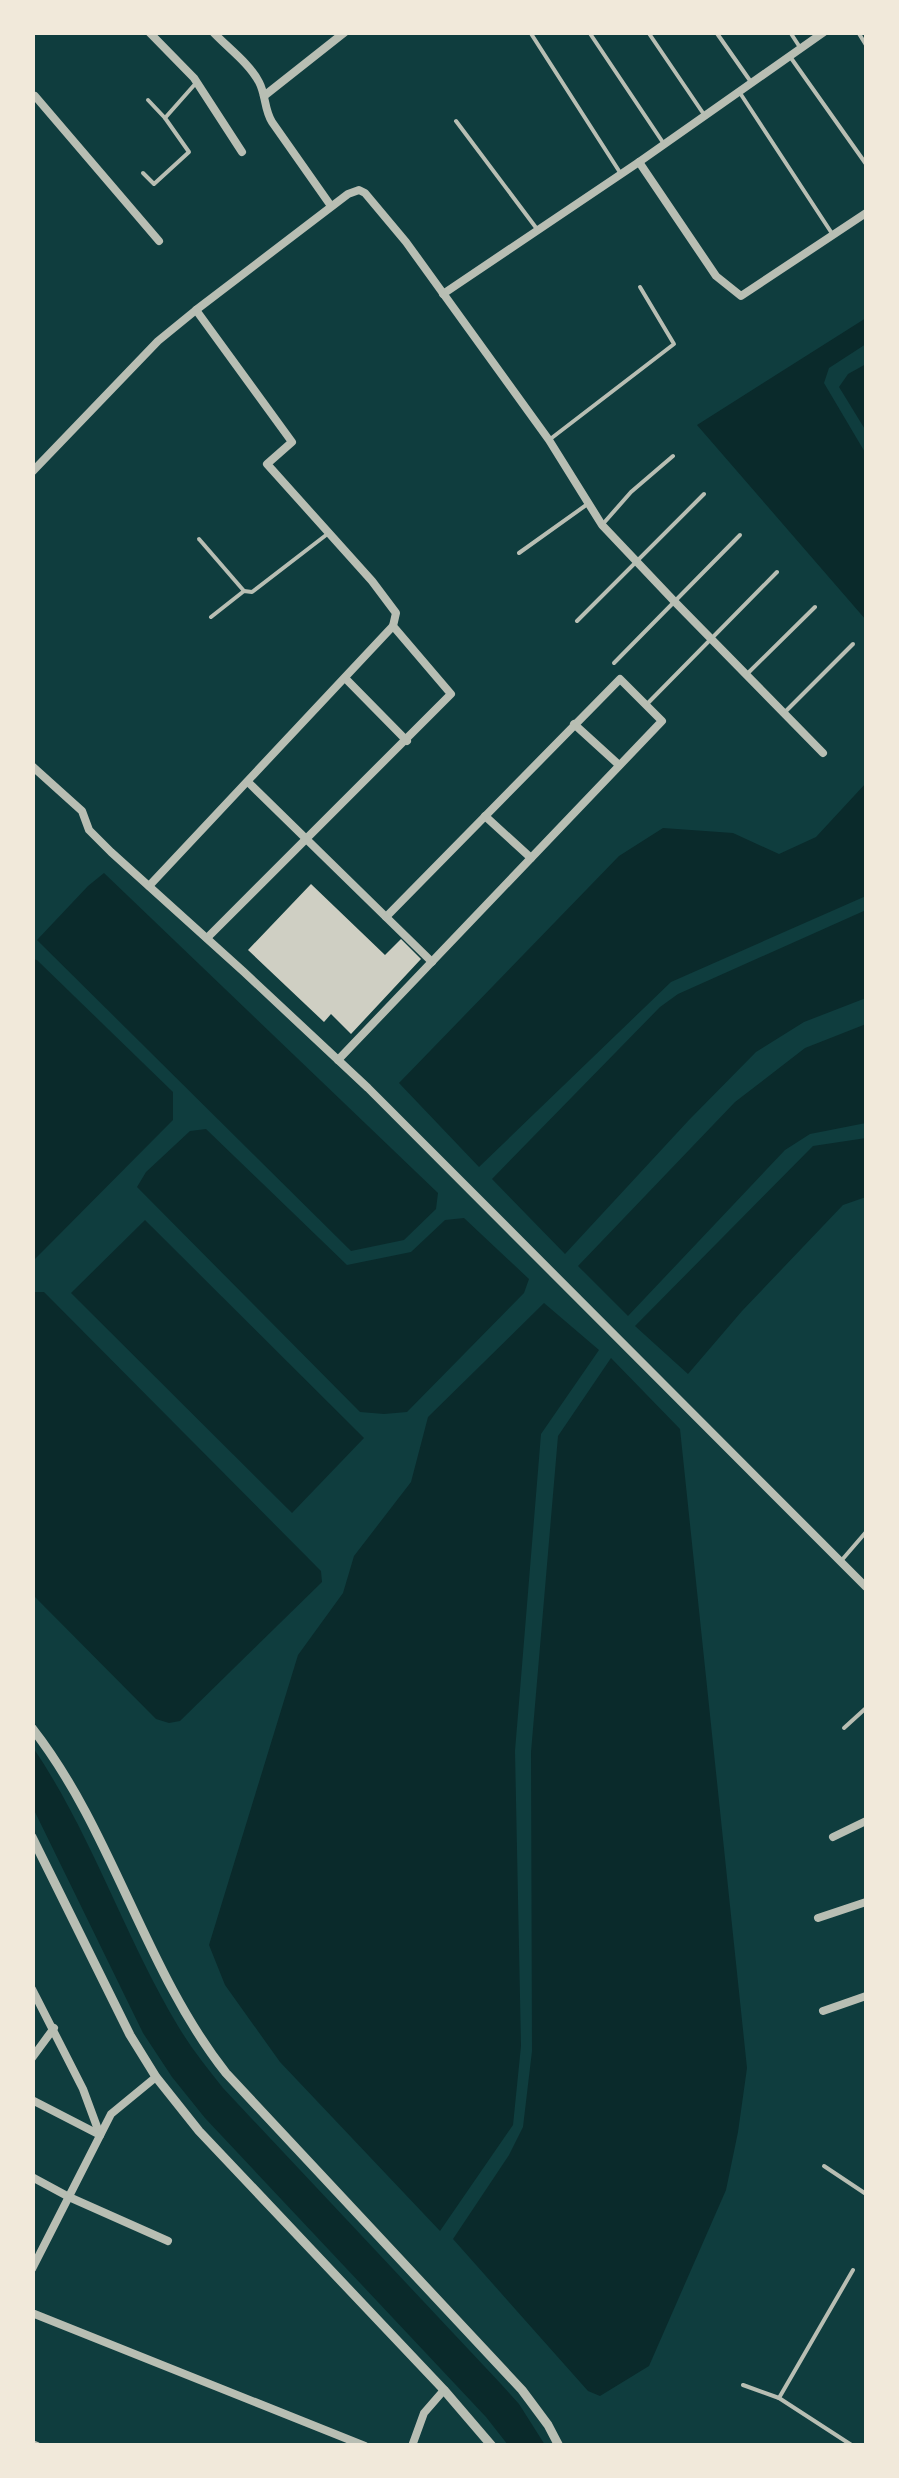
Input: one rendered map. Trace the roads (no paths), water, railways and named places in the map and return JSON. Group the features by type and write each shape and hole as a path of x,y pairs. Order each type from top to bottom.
{"street":[{"path":"149,32 197,82 242,152"},
{"path":"213,32 260,83 272,122 332,206"},
{"path":"264,96 345,32"},
{"path":"443,294 824,32"},
{"path":"32,99 35,96 159,241"},
{"path":"640,162 716,276 741,296 866,213"},
{"path":"32,472 144,355 196,310 348,194 359,190 372,199 443,294 548,440 602,524 823,752"},
{"path":"150,886 393,626 396,614 372,580 268,464 292,442 196,310"},
{"path":"207,938 452,694 393,626"},
{"path":"344,678 407,741"},
{"path":"338,1060 662,721 620,679 386,917"},
{"path":"574,724 619,765"},
{"path":"32,766 82,811 89,830 338,1060 866,1586"},
{"path":"248,782 432,962"},
{"path":"485,816 531,858"},
{"path":"32,1728 67,1778 178,2001 214,2058 522,2390 559,2446"},
{"path":"833,1837 866,1820"},
{"path":"32,1837 122,2020 156,2077 199,2131 492,2446"},
{"path":"818,1918 866,1902"},
{"path":"32,1989 83,2089 100,2136"},
{"path":"823,2011 866,1996"},
{"path":"32,2058 54,2028"},
{"path":"32,2269 111,2114 156,2077"},
{"path":"32,2100 100,2136"},
{"path":"32,2177 168,2241"},
{"path":"32,2313 365,2446"},
{"path":"412,2446 424,2413 444,2390"}],"lane":[{"path":"530,32 620,174"},
{"path":"589,32 664,144"},
{"path":"648,32 705,116"},
{"path":"716,32 752,84"},
{"path":"790,32 801,49"},
{"path":"858,32 866,45"},
{"path":"790,56 866,164"},
{"path":"165,118 197,82"},
{"path":"740,92 833,235"},
{"path":"143,173 154,184 189,152 148,100"},
{"path":"456,121 537,229"},
{"path":"548,440 674,344 640,287"},
{"path":"602,524 672,456"},
{"path":"576,621 704,494"},
{"path":"519,553 589,503"},
{"path":"199,538 244,591 252,592 330,532"},
{"path":"614,663 740,535"},
{"path":"646,706 777,572"},
{"path":"211,617 244,591"},
{"path":"746,675 815,607"},
{"path":"784,713 853,644"},
{"path":"841,1560 866,1532"},
{"path":"844,1728 866,1708"},
{"path":"824,2166 866,2194"},
{"path":"779,2398 853,2270"},
{"path":"743,2386 779,2398 853,2446"}],"water":[{"path":"866,318 866,344 829,368 824,383 866,454 866,620 697,425"},
{"path":"866,364 866,431 839,387 848,374"},
{"path":"866,783 866,896 671,982 479,1167 399,1083 619,856 663,828 733,833 779,854 816,837"},
{"path":"104,873 438,1193 436,1209 404,1240 351,1251 37,940"},
{"path":"866,910 866,998 804,1022 756,1052 565,1254 492,1179 660,1007 678,994"},
{"path":"33,959 173,1092 173,1120 33,1261"},
{"path":"866,1024 866,1123 810,1134 785,1150 628,1316 578,1266 735,1102 805,1048"},
{"path":"206,1129 347,1265 411,1252 445,1220 464,1218 529,1279 524,1293 407,1412 360,1412 137,1187 146,1172 190,1131"},
{"path":"866,1138 866,1197 843,1205 688,1374 635,1326 813,1146"},
{"path":"145,1220 364,1438 292,1513 71,1293"},
{"path":"33,1292 44,1292 321,1571 322,1582 180,1721 156,1719 33,1595"},
{"path":"544,1303 599,1350 541,1434 515,1751 521,2046 513,2125 440,2231 280,2062 225,1985 209,1945 298,1655 343,1593 354,1556 411,1482 428,1417"},
{"path":"611,1358 680,1429 747,2068 726,2190 649,2366 600,2396 588,2391 453,2239 523,2127 532,2051 531,1752 558,1436"},
{"path":"32,1746 73,1814 159,1992 199,2058 519,2404 545,2445 508,2445 205,2118 172,2077 143,2033 33,1808"}]}
